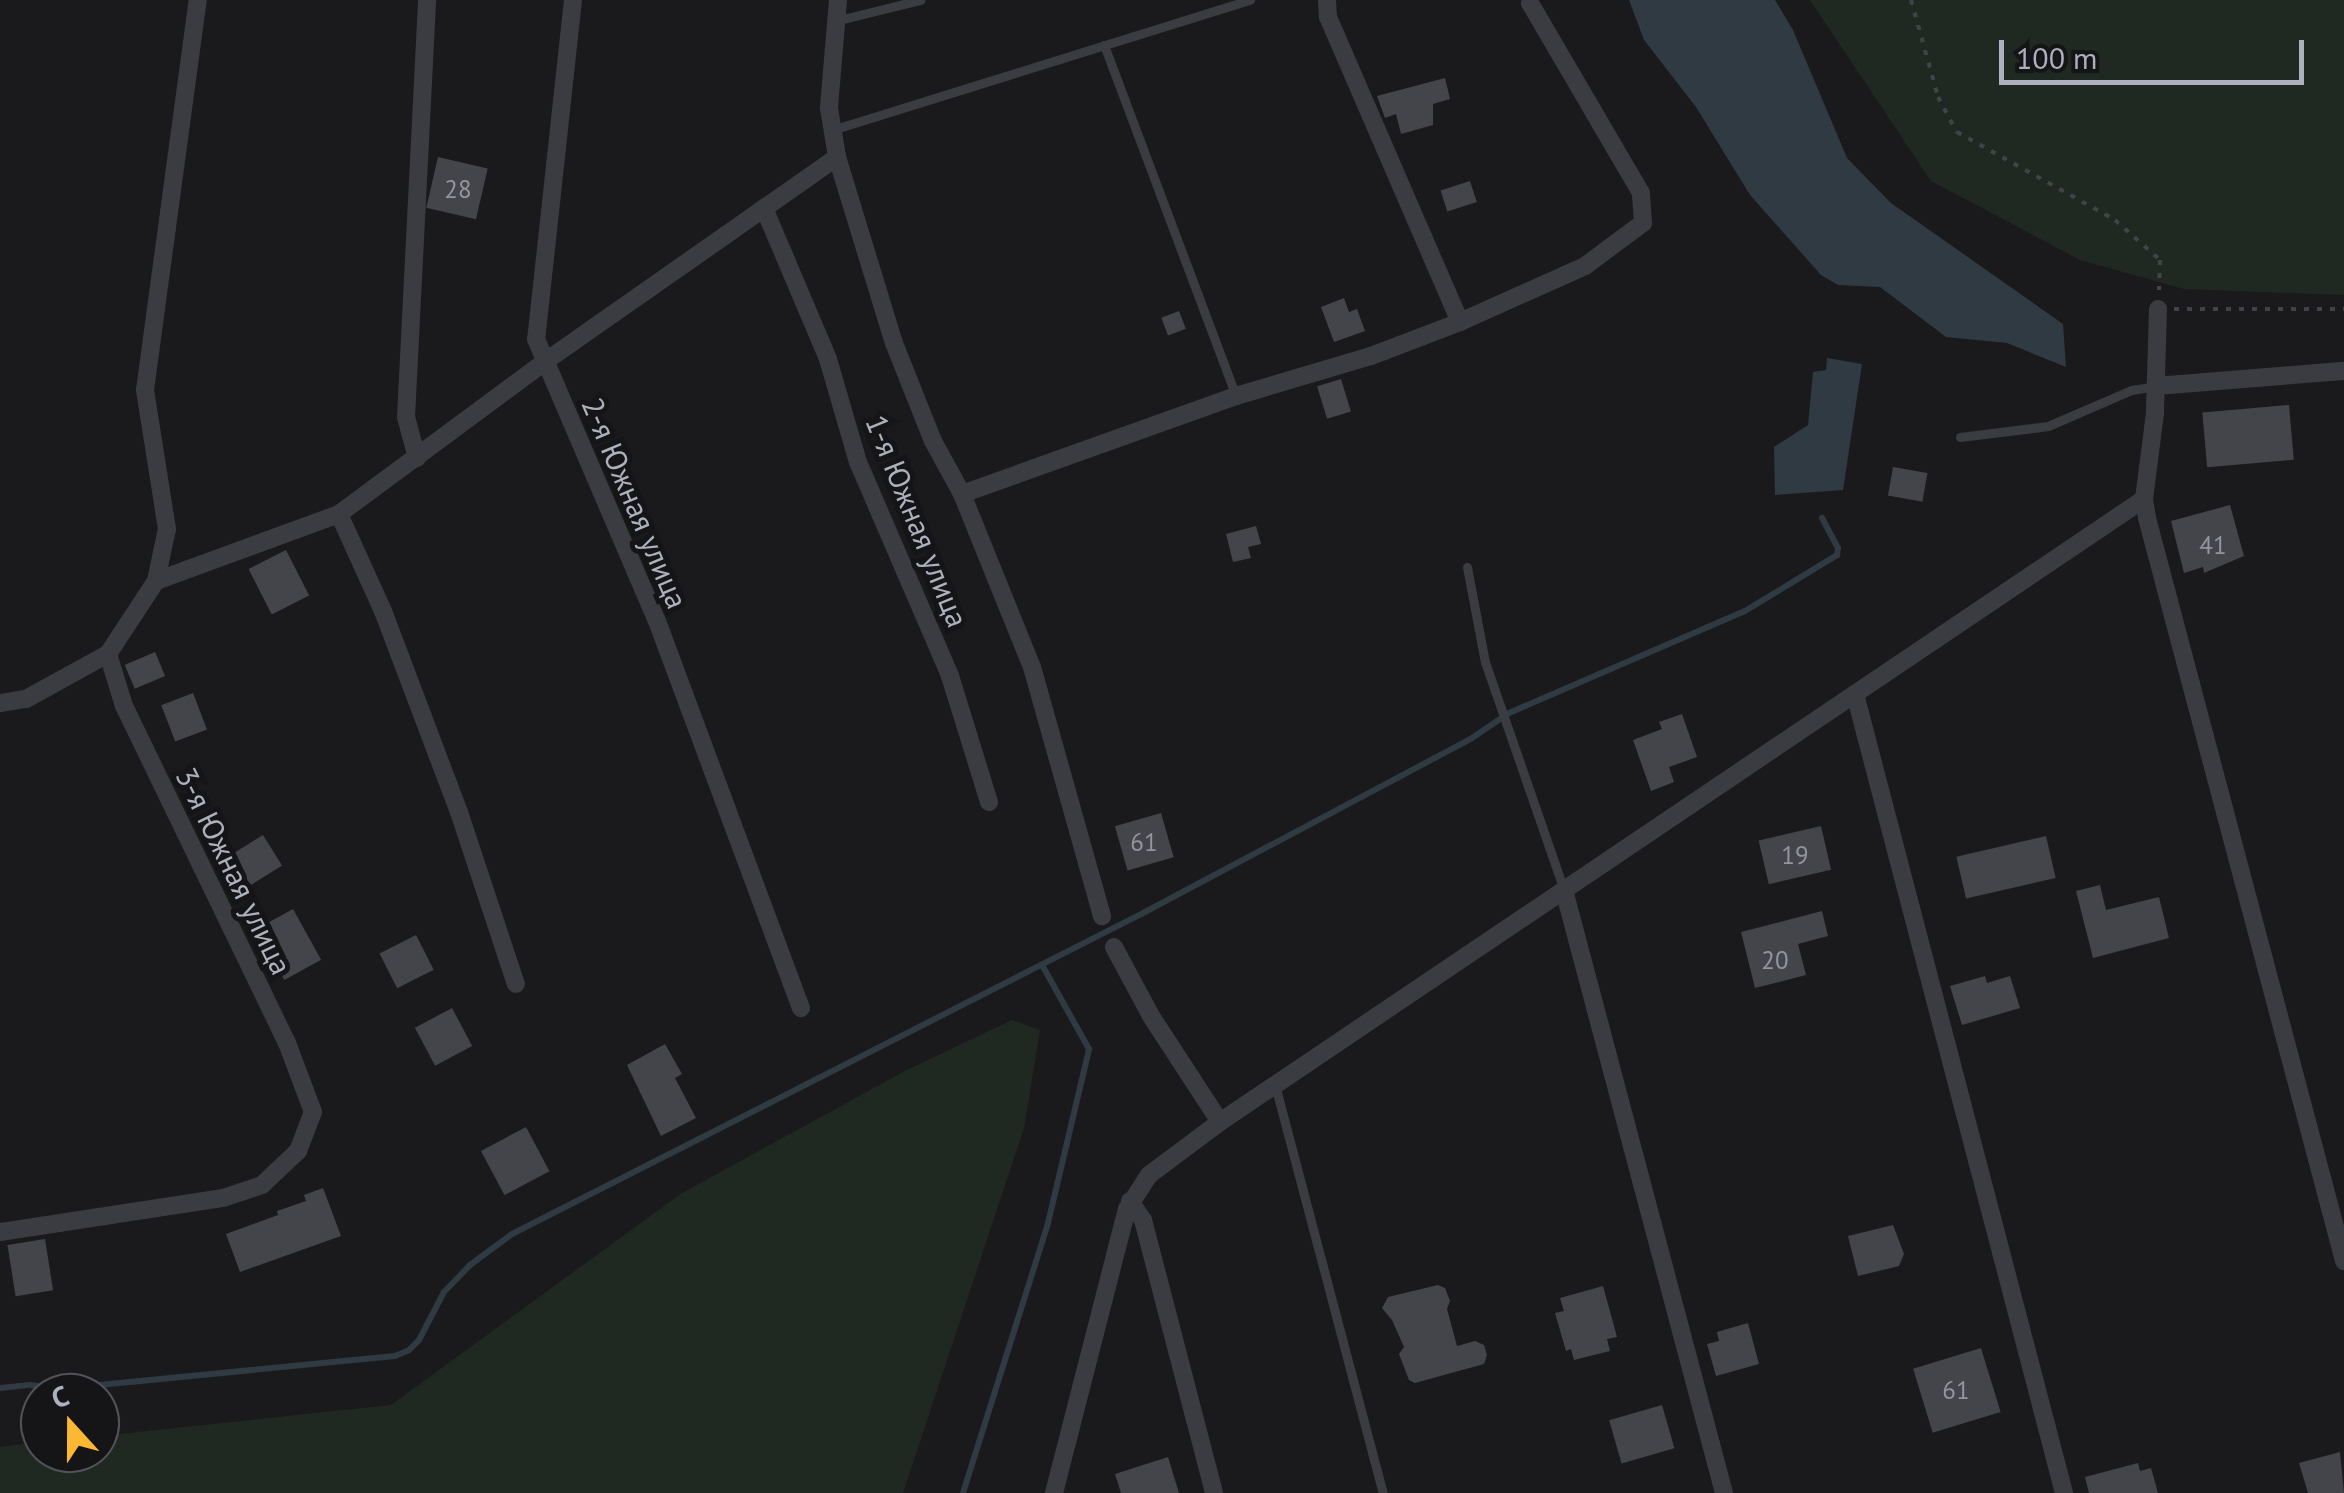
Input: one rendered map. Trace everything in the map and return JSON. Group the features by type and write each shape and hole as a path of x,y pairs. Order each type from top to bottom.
{"street":[{"path":"0,704 26,699 108,654 156,581 167,528 145,390 198,0"},
{"path":"417,458 406,418 427,0"},
{"name":"2-я Южная улица","path":"573,0 536,339 543,363 657,621 801,1008"},
{"path":"838,0 829,108 837,157 894,343 933,441 962,494 1032,667 1102,916"},
{"path":"1327,0 1328,17 1460,322"},
{"path":"962,494 1236,396 1371,356 1460,322 1585,266 1644,223 1641,193 1530,3"},
{"path":"156,581 339,514 543,363 837,157"},
{"name":"1-я Южная улица","path":"764,208 828,359 858,462 950,676 989,802"},
{"path":"2158,310 2156,386 2144,499 2344,1262"},
{"path":"2156,386 2344,371"},
{"path":"1054,1493 1130,1200 1150,1175 1220,1122 2144,499"},
{"path":"339,514 404,666 516,984"},
{"name":"3-я Южная улица","path":"0,1232 223,1198 262,1185 298,1152 313,1112 287,1043 124,706 108,654"},
{"path":"1855,694 2064,1493"},
{"path":"1564,890 1724,1493"},
{"path":"1114,946 1151,1016 1220,1122"},
{"path":"1130,1200 1143,1220 1214,1493"}],"lane":[{"path":"834,22 920,0"},
{"path":"832,130 1250,0"},
{"path":"1104,45 1236,396"},
{"path":"1960,437 2048,426 2131,390 2156,386"},
{"path":"1467,567 1485,662 1564,890"},
{"path":"1276,1085 1383,1493"}],"path":[{"path":"1911,0 1938,97 1956,132 2116,220 2160,260 2158,310 2344,308"}],"shaded area":[{"path":"1629,0 1775,0 1793,30 1847,158 1891,203 2063,324 2066,367 2007,343 1946,337 1880,287 1838,285 1821,275 1750,195 1696,107 1644,40"},
{"path":"1810,0 2344,0 2344,295 2184,289 2080,260 1931,181"},
{"path":"1827,358 1862,364 1843,490 1775,495 1774,447 1808,425 1813,372 1826,370"},
{"path":"1012,1020 1040,1030 1024,1128 903,1493 0,1493 0,1447 20,1444 20,1473 120,1473 120,1434 391,1405 682,1193 907,1070"}],"building":[{"path":"1445,78 1450,99 1433,104 1433,125 1401,134 1396,114 1385,118 1377,96"},
{"path":"438,157 488,168 476,219 426,208"},
{"path":"1470,181 1477,202 1447,212 1441,191"},
{"path":"1344,298 1349,312 1357,309 1365,331 1334,342 1321,307"},
{"path":"1179,311 1186,329 1168,336 1161,318"},
{"path":"1341,379 1351,412 1327,419 1317,386"},
{"path":"2289,405 2294,460 2207,467 2202,413"},
{"path":"1893,467 1927,473 1922,502 1888,496"},
{"path":"2230,505 2244,556 2204,573 2203,567 2184,573 2171,521"},
{"path":"1256,526 1261,544 1248,547 1251,558 1233,562 1226,534"},
{"path":"286,550 309,595 272,615 249,569"},
{"path":"155,652 165,676 135,689 125,665"},
{"path":"193,693 207,729 175,742 161,705"},
{"path":"1682,714 1697,757 1669,767 1674,782 1651,791 1633,740 1662,729 1659,722"},
{"path":"1161,813 1174,857 1128,870 1115,826"},
{"path":"1821,826 1831,870 1769,884 1759,840"},
{"path":"263,835 282,866 251,885 232,855"},
{"path":"2046,836 2056,878 1966,899 1956,857"},
{"path":"2100,885 2106,910 2159,897 2169,938 2093,958 2076,891"},
{"path":"293,909 321,960 284,980 256,929"},
{"path":"1822,911 1828,936 1798,944 1806,975 1755,988 1741,932"},
{"path":"416,935 434,970 397,988 379,954"},
{"path":"1985,976 1987,983 2010,976 2020,1008 1962,1025 1950,986"},
{"path":"452,1008 472,1046 435,1066 415,1028"},
{"path":"665,1044 682,1074 675,1078 696,1118 661,1136 627,1065"},
{"path":"526,1127 549,1171 504,1195 481,1151"},
{"path":"323,1188 341,1236 240,1272 226,1234 278,1215 277,1211 306,1201 304,1195"},
{"path":"1893,1225 1904,1254 1899,1266 1858,1276 1848,1236"},
{"path":"45,1239 53,1290 16,1296 7,1245"},
{"path":"1438,1285 1445,1288 1450,1301 1447,1309 1457,1346 1475,1341 1484,1345 1487,1355 1484,1364 1415,1383 1409,1380 1399,1354 1404,1347 1382,1308 1388,1297"},
{"path":"1603,1286 1617,1337 1607,1339 1610,1351 1574,1360 1571,1349 1566,1351 1555,1313 1564,1311 1560,1298"},
{"path":"1748,1323 1759,1364 1716,1376 1707,1344 1719,1341 1717,1332"},
{"path":"1981,1348 2001,1412 1933,1433 1913,1369"},
{"path":"1662,1405 1674,1448 1622,1463 1609,1420"},
{"path":"2340,1452 2344,1493 2308,1493 2299,1463"},
{"path":"1168,1457 1179,1493 1121,1493 1115,1474"},
{"path":"2138,1463 2140,1471 2151,1468 2158,1493 2089,1493 2085,1477"}],"waterway":[{"path":"0,1388 30,1385 54,1389 76,1380 89,1386 395,1356 409,1350 419,1340 444,1292 470,1265 512,1234 1145,912 1472,738 1509,713 1745,611 1837,555 1838,548 1822,518"},
{"path":"963,1493 1048,1223 1089,1049 1042,965"}]}
